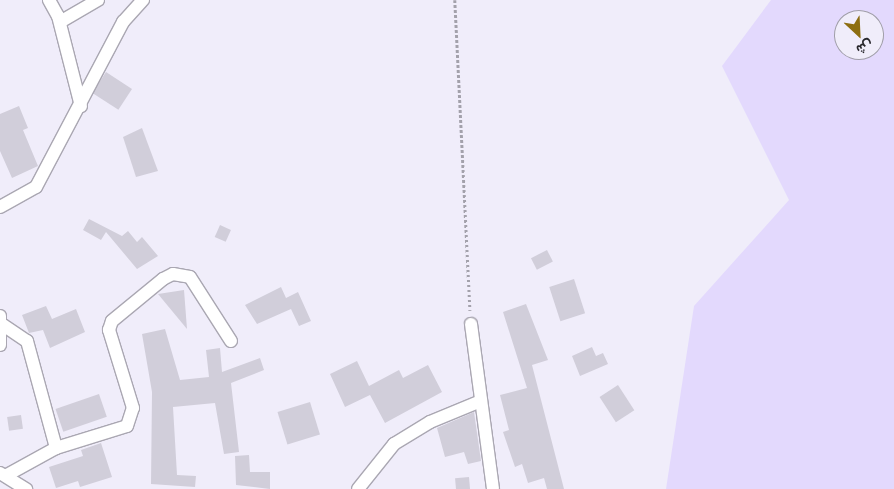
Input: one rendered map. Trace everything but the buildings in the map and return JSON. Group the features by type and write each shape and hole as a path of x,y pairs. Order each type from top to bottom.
{"street":[{"path":"49,0 60,22 81,106"},
{"path":"60,22 98,0"},
{"path":"0,207 36,186 81,106 123,22 144,0"},
{"path":"3,474 56,448 127,426 133,408 109,330 112,321 163,279 173,274 190,276 231,341"},
{"path":"0,345 1,321"},
{"path":"1,321 27,341 56,448"},
{"path":"471,324 493,489"},
{"path":"358,489 394,444 430,422 481,401"},
{"path":"3,474 26,489"}],"path":[{"path":"455,0 471,324"}],"shaded area":[{"path":"771,0 894,0 894,489 666,489 694,306 789,200 722,66"}]}
